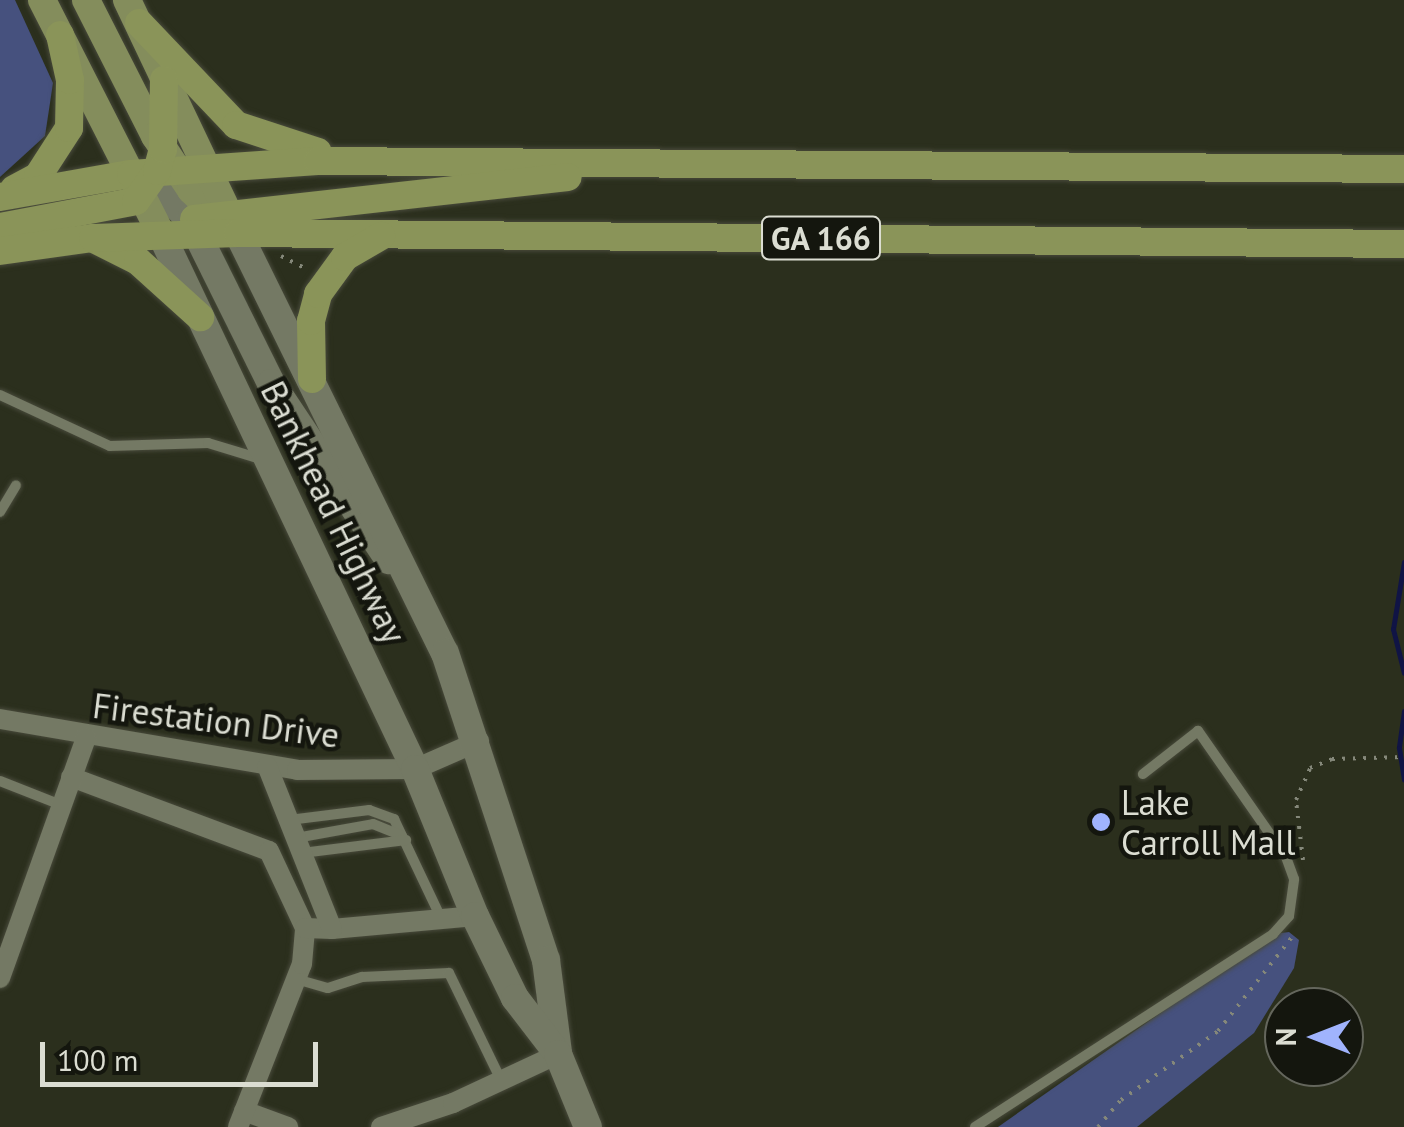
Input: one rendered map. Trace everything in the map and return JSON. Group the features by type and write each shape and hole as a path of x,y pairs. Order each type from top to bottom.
{"highway":[{"name":"GA 166","path":"133,12 236,125 348,161 1404,169"},
{"path":"0,197 38,176 70,128 70,80 60,36"},
{"path":"0,227 127,205 153,174 164,80"},
{"path":"0,197 206,166 348,161"},
{"path":"0,252 93,238 161,234 214,223 728,164"},
{"name":"GA 166","path":"214,223 383,235 1404,244"},
{"path":"312,379 311,321 324,282 345,257 383,235"},
{"path":"93,238 138,260 200,317"}],"main road":[{"name":"Bankhead Highway","path":"42,0 60,36 153,174 161,234 415,769 475,916 515,998 558,1054"},
{"path":"86,0 153,174 214,223 271,383 435,628"},
{"name":"Bankhead Highway","path":"133,12 206,166 214,223 312,379 435,628 479,741 546,960 558,1054 588,1127"}],"street":[{"name":"Firestation Drive","path":"0,720 86,738 267,766 415,769 479,741"},
{"path":"0,978 86,738"},
{"path":"267,766 332,929"},
{"path":"71,777 269,851 305,928 296,979 241,1119 288,1127"},
{"path":"305,928 475,916"},
{"path":"381,1127 453,1103 558,1054"}],"lane":[{"path":"0,395 110,446 208,443 269,462"},
{"path":"0,512 16,484"},
{"path":"975,1127 1273,934 1289,916 1294,879 1286,857 1198,731 1143,774"},
{"path":"0,781 61,805"},
{"path":"295,837 369,810 394,819 442,919"},
{"path":"295,837 373,824 407,840"},
{"path":"295,837 407,840"},
{"path":"296,979 328,988 362,977 449,973 500,1078"}],"path":[{"path":"277,254 318,275"},
{"path":"1374,758 1404,757"}],"shaded area":[{"path":"0,0 15,0 53,83 45,136 0,177"},
{"path":"1289,932 1299,940 1294,968 1282,987 1264,987 1264,1017 1254,1033 1137,1127 998,1127 1273,934"}],"waterway":[{"path":"1404,562 1393,629 1404,673"},
{"path":"1404,711 1399,748 1404,780"}],"place":[{"name":"Lake Carroll Mall","path":"1101,822"}]}
